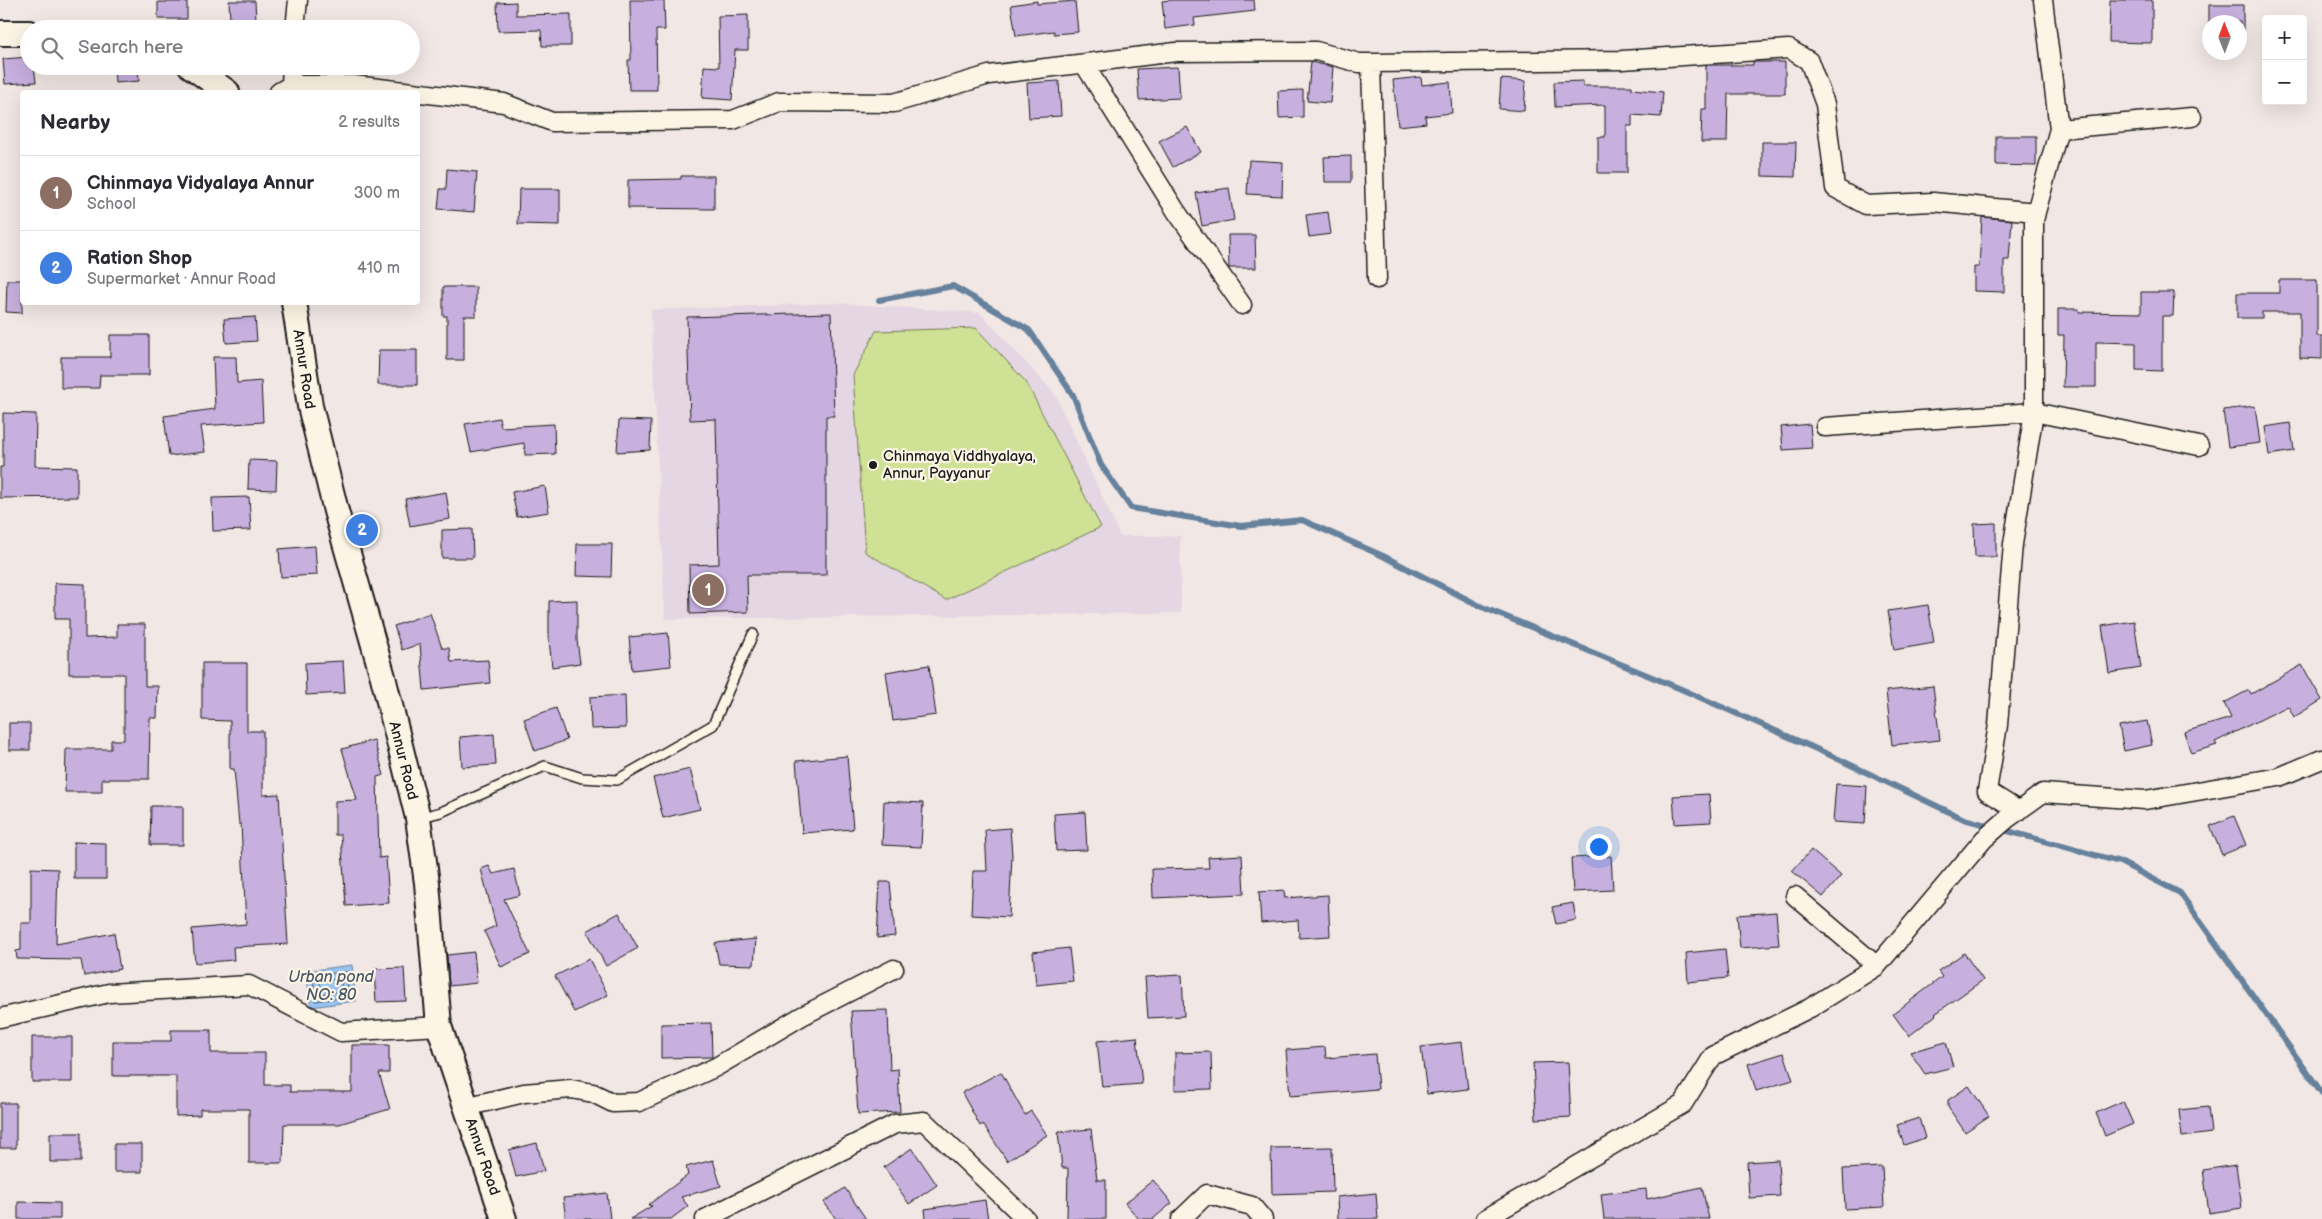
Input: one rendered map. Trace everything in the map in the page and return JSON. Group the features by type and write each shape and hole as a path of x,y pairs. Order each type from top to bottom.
{"main road":[{"path":"0,33 20,34"},
{"path":"203,75 224,90"},
{"name":"Annur Road","path":"294,305 310,406 336,511 383,677 418,818 427,884 439,1026 504,1219"}],"street":[{"path":"296,20 298,0"},
{"path":"2013,815 1987,791 1998,725 2013,544 2034,412 2034,221 2059,128 2043,0"},
{"path":"420,93 504,103 552,122 733,120 779,102 894,103 989,75 1176,52 1316,51 1359,63 1371,63 1622,60 1788,49 1809,61 1825,104 1835,188 1866,205 1933,202 2036,212"},
{"path":"1371,63 1377,279"},
{"path":"1084,64 1176,211 1242,305"},
{"path":"289,75 285,89 354,85 396,90"},
{"path":"2059,128 2192,117"},
{"path":"1825,428 2034,412 2199,446"},
{"path":"1485,1219 1682,1104 1712,1056 1810,1008 1877,966 1984,839 2043,793 2145,800 2279,778 2322,759"},
{"path":"1795,896 1877,966"},
{"path":"466,1107 524,1093 571,1089 593,1093 613,1104 639,1102 716,1066 802,1016 894,969"},
{"path":"0,1018 109,993 249,985 342,1032 439,1026"},
{"path":"705,1219 894,1124 924,1122 1026,1219"},
{"path":"1181,1219 1207,1194 1252,1206 1263,1219"}],"lane":[{"path":"418,818 441,812 545,766 582,778 617,780 713,725 753,634"}],"shaded area":[{"name":"Chinmaya Viddhyalaya, Annur, Payyanur","path":"838,303 980,313 1055,394 1120,536 1180,536 1181,613 665,619 651,310"}],"green space":[{"path":"976,328 1026,382 1101,527 946,600 865,552 853,375 876,331"}],"water":[{"name":"Urban pond NO: 80","path":"352,965 356,1001 311,1007 306,971"}],"building":[{"path":"630,0 664,0 665,30 656,30 657,90 629,90 628,60 631,60"},
{"path":"1254,0 1255,11 1194,18 1195,25 1165,29 1162,1"},
{"path":"2110,0 2152,0 2152,43 2109,42"},
{"path":"229,1 255,1 256,20 230,20"},
{"path":"1037,1 1037,4 1075,1 1078,32 1054,34 1054,31 1016,36 1011,5"},
{"path":"158,2 187,2 187,19 158,19"},
{"path":"516,2 516,15 571,14 571,46 542,46 541,30 498,31 497,3"},
{"path":"2209,5 2243,5 2243,15 2209,15"},
{"path":"748,15 748,50 735,50 732,100 702,98 704,66 719,67 718,16"},
{"path":"20,58 20,75 35,75 36,82 5,84 3,59"},
{"path":"1311,62 1333,67 1330,103 1307,101"},
{"path":"1753,62 1785,62 1785,94 1728,94 1727,142 1701,142 1702,109 1706,109 1706,65 1753,65"},
{"path":"1178,67 1180,98 1139,100 1137,69"},
{"path":"115,75 139,75 139,81 115,83"},
{"path":"1421,77 1422,85 1450,82 1452,113 1425,116 1426,123 1398,126 1393,80"},
{"path":"1501,79 1526,81 1524,111 1499,109"},
{"path":"1059,81 1061,116 1029,118 1027,83"},
{"path":"1583,81 1583,86 1632,86 1632,89 1663,92 1661,117 1632,115 1632,126 1627,126 1627,173 1598,173 1598,137 1605,137 1605,105 1555,107 1554,82"},
{"path":"1303,90 1303,117 1279,118 1278,91"},
{"path":"1187,127 1201,152 1173,167 1159,141"},
{"path":"1996,136 2036,136 2036,166 1996,165"},
{"path":"1762,142 1796,142 1795,177 1762,176"},
{"path":"1351,156 1351,182 1325,182 1324,157"},
{"path":"1249,160 1283,162 1282,196 1247,194"},
{"path":"447,169 477,172 474,212 438,209 440,189 446,189"},
{"path":"681,176 714,176 714,209 628,208 628,180 681,179"},
{"path":"1229,188 1234,220 1202,226 1196,193"},
{"path":"519,189 560,189 560,225 518,224"},
{"path":"1328,212 1331,234 1309,237 1306,215"},
{"path":"1982,217 2012,220 2009,260 2004,260 2004,292 1974,291 1974,267 1979,267"},
{"path":"1228,235 1255,235 1256,268 1229,268"},
{"path":"7,280 20,280 20,305 22,305 22,313 6,312"},
{"path":"2279,280 2317,280 2317,336 2322,336 2322,359 2300,358 2300,312 2262,312 2262,318 2237,318 2237,293 2279,293"},
{"path":"443,287 476,287 476,316 464,316 464,360 447,360 447,316 443,316"},
{"path":"2141,292 2174,292 2173,316 2162,316 2162,371 2136,370 2136,343 2096,342 2096,387 2063,387 2064,335 2058,335 2058,309 2079,309 2079,312 2141,313"},
{"path":"831,313 834,416 826,416 826,575 747,575 748,612 690,614 689,565 719,564 716,419 690,420 687,317"},
{"path":"255,317 257,341 226,343 224,319"},
{"path":"110,335 149,335 149,375 100,375 99,388 61,388 61,357 110,357"},
{"path":"379,350 417,350 417,385 378,385"},
{"path":"213,357 236,357 237,383 261,381 263,422 201,426 205,452 169,456 164,416 215,409"},
{"path":"2255,406 2260,443 2228,447 2223,410"},
{"path":"3,413 36,414 35,466 77,467 77,497 0,498 0,467 3,467"},
{"path":"499,418 501,427 554,424 555,454 525,455 524,443 471,452 465,424"},
{"path":"619,420 651,421 650,450 617,452"},
{"path":"2290,423 2294,451 2269,455 2265,427"},
{"path":"1810,424 1812,448 1783,450 1781,427"},
{"path":"249,460 277,461 276,490 248,489"},
{"path":"545,486 549,512 517,517 512,492"},
{"path":"446,492 450,519 410,526 405,499"},
{"path":"249,497 251,530 213,531 212,498"},
{"path":"1996,523 1996,557 1975,557 1974,524"},
{"path":"472,529 473,558 442,558 442,530"},
{"path":"577,544 612,544 611,577 576,576"},
{"path":"315,546 317,575 281,577 279,549"},
{"path":"55,583 85,584 85,638 117,637 117,624 145,624 145,686 158,686 157,718 150,718 149,779 102,779 102,792 65,792 66,749 111,749 111,740 124,740 124,674 69,674 69,619 55,619"},
{"path":"577,600 577,640 580,663 552,667 549,640 549,601"},
{"path":"1928,605 1934,643 1894,650 1888,611"},
{"path":"430,613 442,648 449,648 451,662 488,660 490,683 424,690 420,644 402,650 394,626"},
{"path":"2134,621 2141,668 2109,673 2102,626"},
{"path":"668,633 671,666 632,670 629,637"},
{"path":"343,661 345,693 306,695 305,663"},
{"path":"202,663 247,663 247,731 263,731 263,795 279,794 288,944 233,947 234,960 195,963 192,929 246,924 241,824 239,824 234,769 230,769 230,721 202,720"},
{"path":"929,665 936,715 893,721 886,672"},
{"path":"2302,665 2322,700 2294,717 2288,706 2215,742 2217,745 2191,753 2184,732 2231,718 2224,703 2249,690 2251,694"},
{"path":"1933,686 1940,740 1892,745 1886,691"},
{"path":"625,695 626,728 591,729 590,697"},
{"path":"556,708 567,740 535,751 524,719"},
{"path":"2147,721 2152,745 2124,751 2119,726"},
{"path":"9,723 30,723 30,750 9,750"},
{"path":"494,734 496,765 462,767 460,737"},
{"path":"374,740 384,775 377,777 379,858 386,857 389,903 346,906 341,835 335,835 335,801 357,800 342,749"},
{"path":"847,756 853,829 802,833 796,761"},
{"path":"690,769 700,809 663,818 653,778"},
{"path":"1836,784 1867,786 1865,824 1833,822"},
{"path":"1709,794 1711,822 1675,824 1673,796"},
{"path":"884,801 923,803 921,847 882,845"},
{"path":"151,806 183,806 183,845 150,845"},
{"path":"1085,812 1087,850 1056,851 1054,814"},
{"path":"2234,816 2246,845 2222,855 2210,826"},
{"path":"1010,828 1012,855 1009,917 971,915 973,871 987,871 985,830"},
{"path":"74,842 106,843 106,879 74,879"},
{"path":"1811,850 1841,876 1823,897 1792,871"},
{"path":"1242,855 1244,894 1153,898 1152,869 1209,868 1208,857"},
{"path":"1611,856 1613,890 1573,892 1571,858"},
{"path":"489,866 493,874 514,869 520,895 504,899 530,954 501,967 484,931 496,926 481,869"},
{"path":"31,868 58,869 56,944 114,933 120,969 84,976 81,960 17,959 16,951 21,950 21,923 31,923"},
{"path":"880,882 890,882 895,936 877,938"},
{"path":"1284,890 1285,898 1328,895 1330,936 1299,938 1298,920 1261,923 1259,892"},
{"path":"1573,903 1576,920 1556,924 1552,907"},
{"path":"1776,912 1779,945 1740,948 1737,915"},
{"path":"619,913 638,948 606,966 587,931"},
{"path":"756,939 754,965 719,964 715,943"},
{"path":"1069,948 1073,981 1036,985 1033,952"},
{"path":"1725,949 1728,978 1688,982 1686,953"},
{"path":"474,952 477,983 449,986 447,955"},
{"path":"1964,953 1983,980 1935,1014 1909,1036 1893,1014 1942,977 1938,971"},
{"path":"589,959 608,995 574,1012 555,976"},
{"path":"404,968 406,1001 376,1002 374,969"},
{"path":"1182,975 1184,1016 1148,1018 1145,977"},
{"path":"888,1010 890,1070 898,1069 900,1112 858,1114 851,1011"},
{"path":"711,1023 712,1057 661,1058 661,1024"},
{"path":"171,1030 211,1030 211,1053 265,1053 265,1085 290,1085 290,1092 352,1092 352,1045 389,1045 389,1073 379,1073 390,1109 339,1124 284,1124 283,1163 249,1163 249,1109 200,1109 200,1115 176,1116 176,1076 113,1076 113,1041 171,1041"},
{"path":"32,1037 72,1037 72,1082 32,1082"},
{"path":"1137,1037 1142,1084 1102,1087 1097,1041"},
{"path":"1462,1042 1468,1089 1427,1094 1421,1047"},
{"path":"1946,1042 1953,1067 1925,1074 1910,1052"},
{"path":"1325,1047 1326,1058 1375,1054 1378,1089 1290,1096 1286,1050"},
{"path":"1211,1052 1212,1089 1175,1090 1175,1053"},
{"path":"1784,1053 1793,1080 1756,1091 1748,1064"},
{"path":"1568,1062 1571,1117 1536,1119 1533,1063"},
{"path":"1001,1072 1025,1115 1031,1111 1047,1135 1007,1161 983,1124 980,1126 962,1093"},
{"path":"1969,1086 1989,1116 1965,1132 1948,1107 1948,1100"},
{"path":"2123,1101 2133,1124 2105,1136 2096,1113"},
{"path":"0,1103 16,1103 16,1148 0,1148"},
{"path":"2208,1107 2211,1133 2182,1137 2179,1110"},
{"path":"1919,1118 1925,1138 1904,1145 1897,1125"},
{"path":"1091,1129 1097,1180 1106,1180 1106,1219 1067,1219 1068,1168 1062,1168 1058,1132"},
{"path":"50,1133 81,1133 81,1162 50,1162"},
{"path":"537,1143 544,1171 516,1177 509,1150"},
{"path":"114,1144 142,1144 142,1172 114,1172"},
{"path":"1332,1147 1333,1192 1272,1194 1271,1148"},
{"path":"912,1148 937,1185 909,1204 884,1167"},
{"path":"713,1160 721,1186 681,1197 688,1206 671,1219 630,1219 652,1206 648,1205 688,1175 686,1167"},
{"path":"1778,1160 1780,1196 1749,1198 1747,1162"},
{"path":"2236,1165 2242,1208 2209,1213 2203,1170"},
{"path":"1882,1167 1884,1207 1845,1209 1843,1169"},
{"path":"1153,1180 1172,1203 1153,1219 1139,1219 1125,1203"},
{"path":"1702,1187 1709,1219 1604,1219 1601,1194 1646,1189 1647,1199"},
{"path":"845,1188 866,1219 836,1219 824,1202"},
{"path":"607,1193 610,1219 566,1219 563,1198"},
{"path":"1376,1193 1378,1219 1338,1219 1337,1197"},
{"path":"985,1200 988,1219 926,1219 925,1209"},
{"path":"18,1202 60,1203 60,1219 18,1219"}],"waterway":[{"path":"879,300 953,286 1029,330 1073,395 1101,465 1131,508 1241,526 1302,520 1383,556 1482,607 1681,689 1832,756 1964,819 2120,862 2180,893 2322,1093"}],"place":[{"name":"Chinmaya Viddhyalaya, Annur, Payyanur","path":"873,465"},
{"name":"Ration Shop","path":"362,530"},
{"name":"Chinmaya Vidyalaya Annur","path":"708,590"}]}
